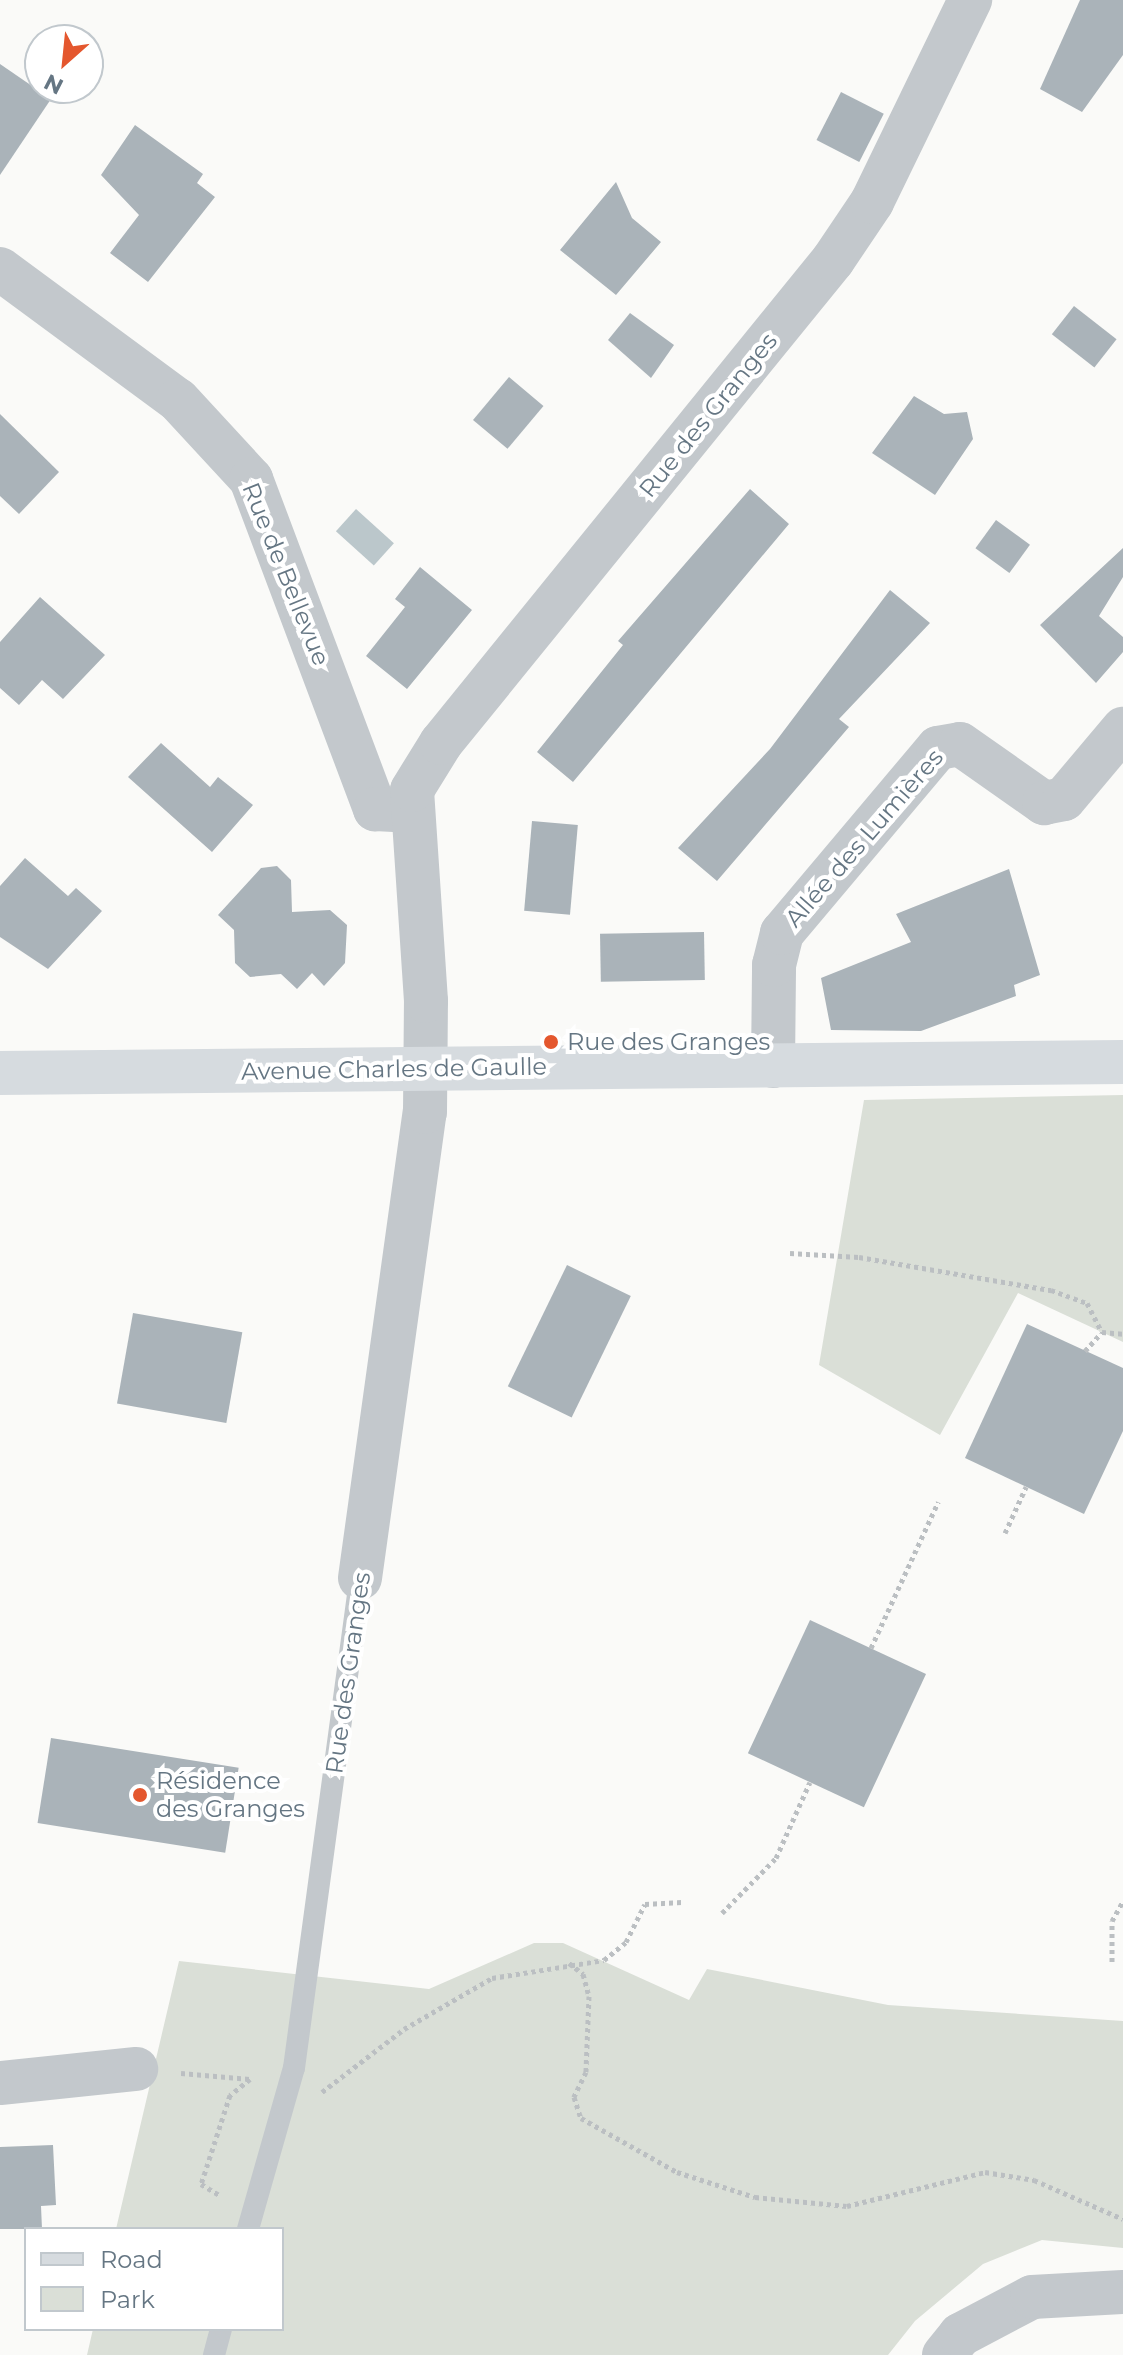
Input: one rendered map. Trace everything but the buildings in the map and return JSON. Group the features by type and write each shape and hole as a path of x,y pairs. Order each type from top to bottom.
{"main road":[{"name":"Avenue Charles de Gaulle","path":"0,1073 1123,1062"}],"street":[{"name":"Rue des Granges","path":"360,1578 427,1069 409,811 412,790 441,743 833,260 872,202 970,0"},
{"name":"Rue de Bellevue","path":"0,269 178,400 251,479 375,809 409,811"},
{"name":"Allée des Lumières","path":"773,1066 774,965 782,933 938,748 960,744 1044,803 1064,799 1123,729"},
{"path":"0,2083 136,2069"},
{"path":"944,2355 960,2335 1032,2297 1123,2292"}],"lane":[{"name":"Rue des Granges","path":"249,2227 294,2068 360,1578"},
{"path":"214,2355 220,2331"}],"path":[{"path":"790,1253 859,1257 1051,1290 1087,1303 1102,1332"},
{"path":"1102,1332 1123,1334"},
{"path":"1085,1351 1102,1332"},
{"path":"1005,1533 1026,1487"},
{"path":"871,1648 938,1502"},
{"path":"722,1913 776,1858 810,1782"},
{"path":"1112,1962 1112,1921 1123,1901"},
{"path":"325,2093 404,2029 492,1978 569,1963 604,1960 626,1942 645,1904 682,1902"},
{"path":"569,1963 583,1974 589,1996 586,2072 574,2097 581,2118 677,2172 755,2197 847,2206 985,2172 1034,2180 1123,2219"},
{"path":"136,2069 250,2079 230,2095 201,2184 220,2196 226,2183"}],"green space":[{"path":"1123,1095 1123,1342 1018,1293 940,1435 819,1365 864,1100"},
{"path":"534,1943 563,1943 689,2000 707,1969 888,2005 1123,2021 1123,2248 1042,2240 983,2264 915,2321 888,2355 87,2355 93,2331 284,2331 284,2227 116,2227 179,1961 429,1989"}],"shaded area":[{"path":"356,509 394,543 374,565 336,531"}],"place":[{"name":"Rue des Granges","path":"551,1042"},
{"name":"Résidence des Granges","path":"140,1795"}]}
